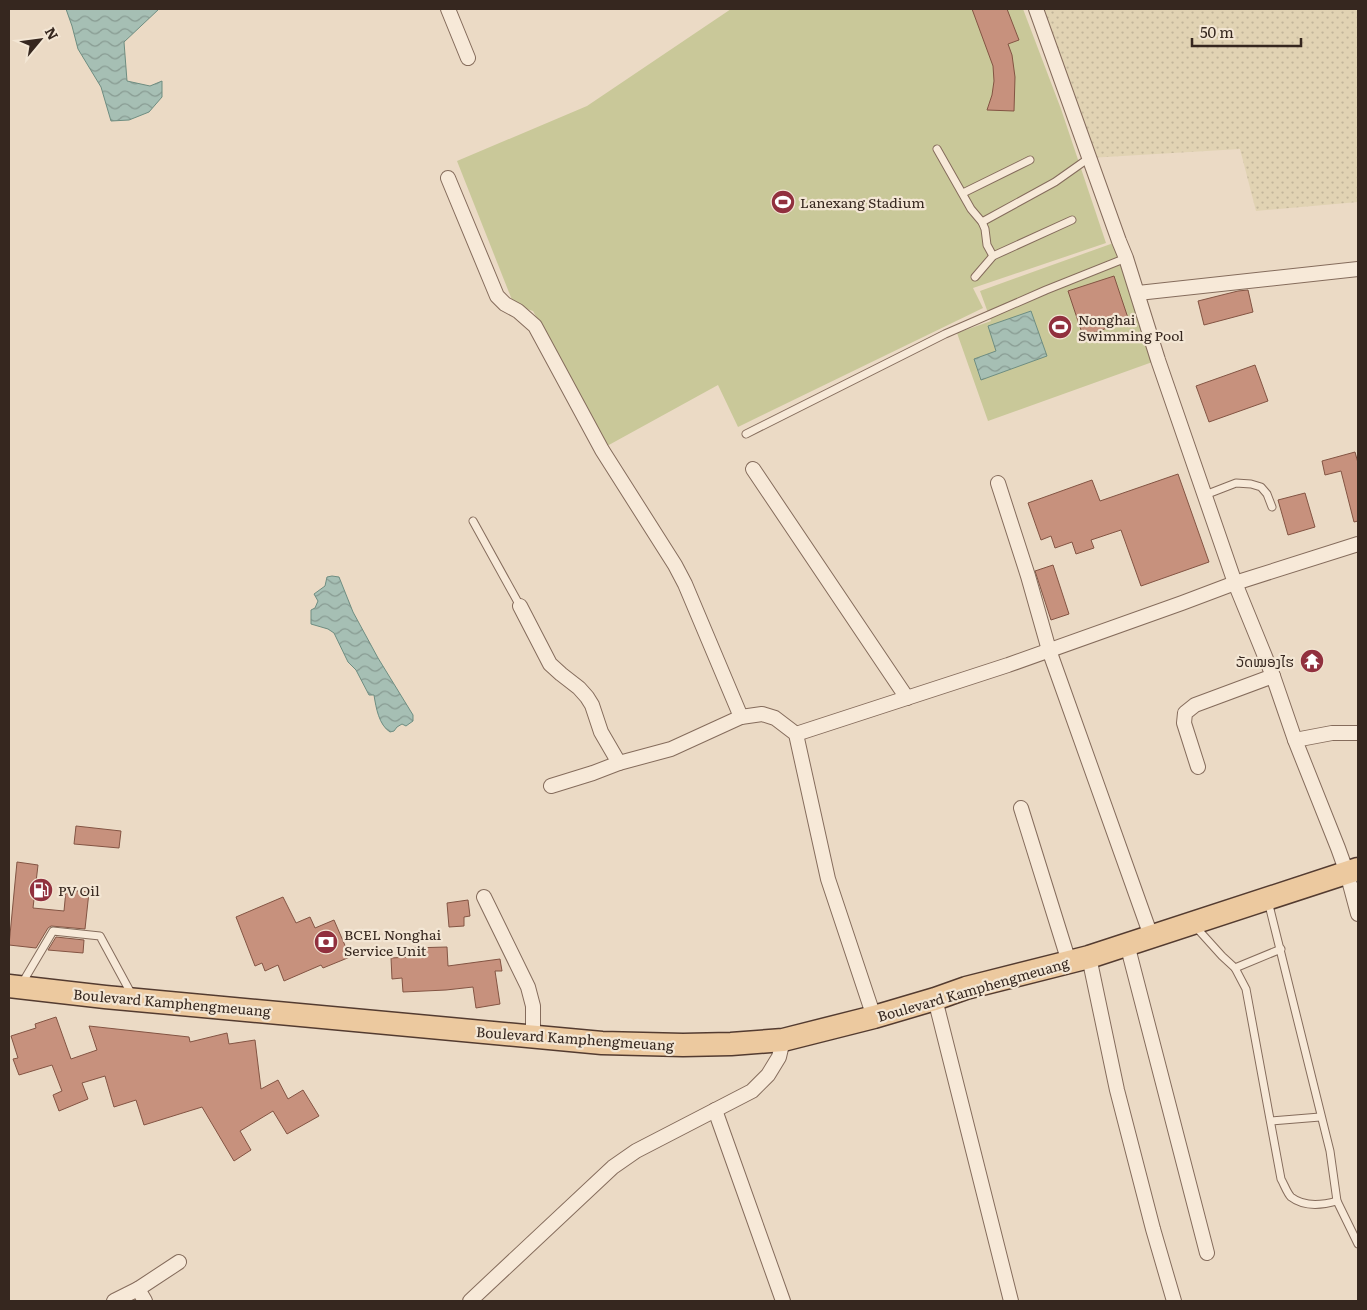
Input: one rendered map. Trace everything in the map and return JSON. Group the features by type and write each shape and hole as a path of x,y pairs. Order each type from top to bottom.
{"main road":[{"name":"Boulevard Kamphengmeuang","path":"14,986 135,1000 602,1042 684,1045 784,1040 874,1017 966,988 1079,959 1352,871"}],"street":[{"path":"448,9 468,58"},
{"path":"1036,9 1126,258 1158,360 1235,583 1273,676 1295,740 1352,871 1358,914"},
{"path":"448,178 497,296 535,326 602,450 675,565 685,584 741,717"},
{"path":"1138,293 1358,270"},
{"path":"754,469 907,698"},
{"path":"998,483 1028,576 1049,650 1151,936"},
{"path":"796,734 1008,665 1235,583 1358,544"},
{"path":"520,606 550,664 587,697 592,705 601,732 619,763"},
{"path":"1198,767 1184,722 1185,713 1195,705 1273,676"},
{"path":"551,786 619,763 671,749 741,717 762,714 775,718 796,734 828,879 874,1017"},
{"path":"1295,740 1332,733 1358,734"},
{"path":"1022,808 1079,959 1117,1090 1174,1301"},
{"path":"484,897 528,987 533,1006 533,1036"},
{"path":"1127,944 1207,1252"},
{"path":"934,999 1011,1301"},
{"path":"470,1301 613,1167 636,1151 752,1091 768,1075 779,1057 784,1040"},
{"path":"716,1110 783,1301"},
{"path":"114,1301 138,1289 179,1262"},
{"path":"138,1289 145,1301"}],"lane":[{"path":"938,149 971,209 982,222 987,245 993,256"},
{"path":"982,222 1056,182 1089,158"},
{"path":"963,193 1030,160"},
{"path":"975,277 993,256 1072,220"},
{"path":"746,434 946,334 1046,290 1126,258"},
{"path":"1205,496 1236,483 1251,484 1261,487 1267,494 1272,507"},
{"path":"473,521 520,606"},
{"path":"1267,898 1330,1151 1337,1201 1358,1244"},
{"path":"1191,923 1235,968 1246,989 1281,1179 1290,1196 1305,1203 1324,1204 1337,1201"},
{"path":"14,986 53,931 100,936 135,1000"},
{"path":"1235,968 1281,949"},
{"path":"1271,1121 1320,1117"}],"shaded area":[{"path":"1036,9 1358,9 1358,202 1256,211 1240,149 1089,158"}],"green space":[{"name":"Lanexang Stadium","path":"731,9 1023,9 1061,109 1106,243 973,288 983,308 738,427 718,385 607,446 533,311 514,305 457,161 587,106"},
{"name":"Nonghai Swimming Pool","path":"1119,241 1158,360 988,421 957,333 991,321 980,291"}],"water":[{"path":"66,9 159,9 124,42 127,81 150,86 162,81 162,97 149,112 129,120 111,121 101,87 78,49"},
{"path":"1031,311 1047,356 981,380 974,359 996,351 988,326"},
{"path":"327,577 339,577 353,612 378,658 413,715 413,721 406,726 402,724 390,732 386,729 379,716 374,695 369,695 356,670 348,662 334,633 328,629 311,624 311,610 315,608 318,601 314,594 325,586"}],"building":[{"path":"972,9 1007,9 1019,40 1008,44 1012,55 1015,77 1014,111 987,110 994,81 993,66"},
{"path":"1114,276 1129,321 1083,336 1068,291"},
{"path":"1248,290 1253,312 1204,325 1198,301"},
{"path":"1255,365 1268,401 1209,422 1196,386"},
{"path":"1355,452 1358,463 1358,521 1354,522 1341,471 1325,475 1322,461"},
{"path":"1178,474 1209,562 1141,586 1121,530 1091,540 1094,548 1076,554 1072,542 1055,548 1051,536 1041,540 1028,503 1092,480 1100,501"},
{"path":"1305,493 1315,527 1288,535 1278,500"},
{"path":"1053,565 1069,614 1051,620 1035,571"},
{"path":"76,826 121,831 119,848 74,844"},
{"path":"17,862 38,865 33,908 64,911 66,890 89,892 85,929 51,926 36,948 9,945"},
{"path":"283,897 296,923 310,917 315,928 334,920 350,957 323,968 321,965 284,981 278,965 265,971 262,963 255,966 236,917"},
{"path":"468,900 470,916 464,917 464,926 449,927 447,903"},
{"path":"56,937 84,940 83,953 48,950"},
{"path":"447,947 448,966 500,959 502,971 495,971 500,1004 476,1008 473,987 403,992 402,978 392,979 391,958 410,957 410,948"},
{"path":"56,1017 71,1059 97,1050 89,1026 189,1037 190,1042 227,1033 229,1044 255,1040 261,1089 278,1080 288,1099 303,1090 319,1116 287,1134 273,1111 240,1131 251,1150 234,1161 202,1107 144,1125 136,1100 114,1107 105,1076 82,1083 88,1099 59,1111 53,1095 62,1091 52,1065 19,1075 13,1059 18,1058 11,1036 36,1028 35,1024"}],"place":[{"name":"Lanexang Stadium","path":"783,202"},
{"name":"Nonghai Swimming Pool","path":"1060,327"},
{"name":"ວັດໝອງໄຮ","path":"1312,661"},
{"name":"PV Oil","path":"41,890"},
{"name":"BCEL Nonghai Service Unit","path":"326,942"}]}
